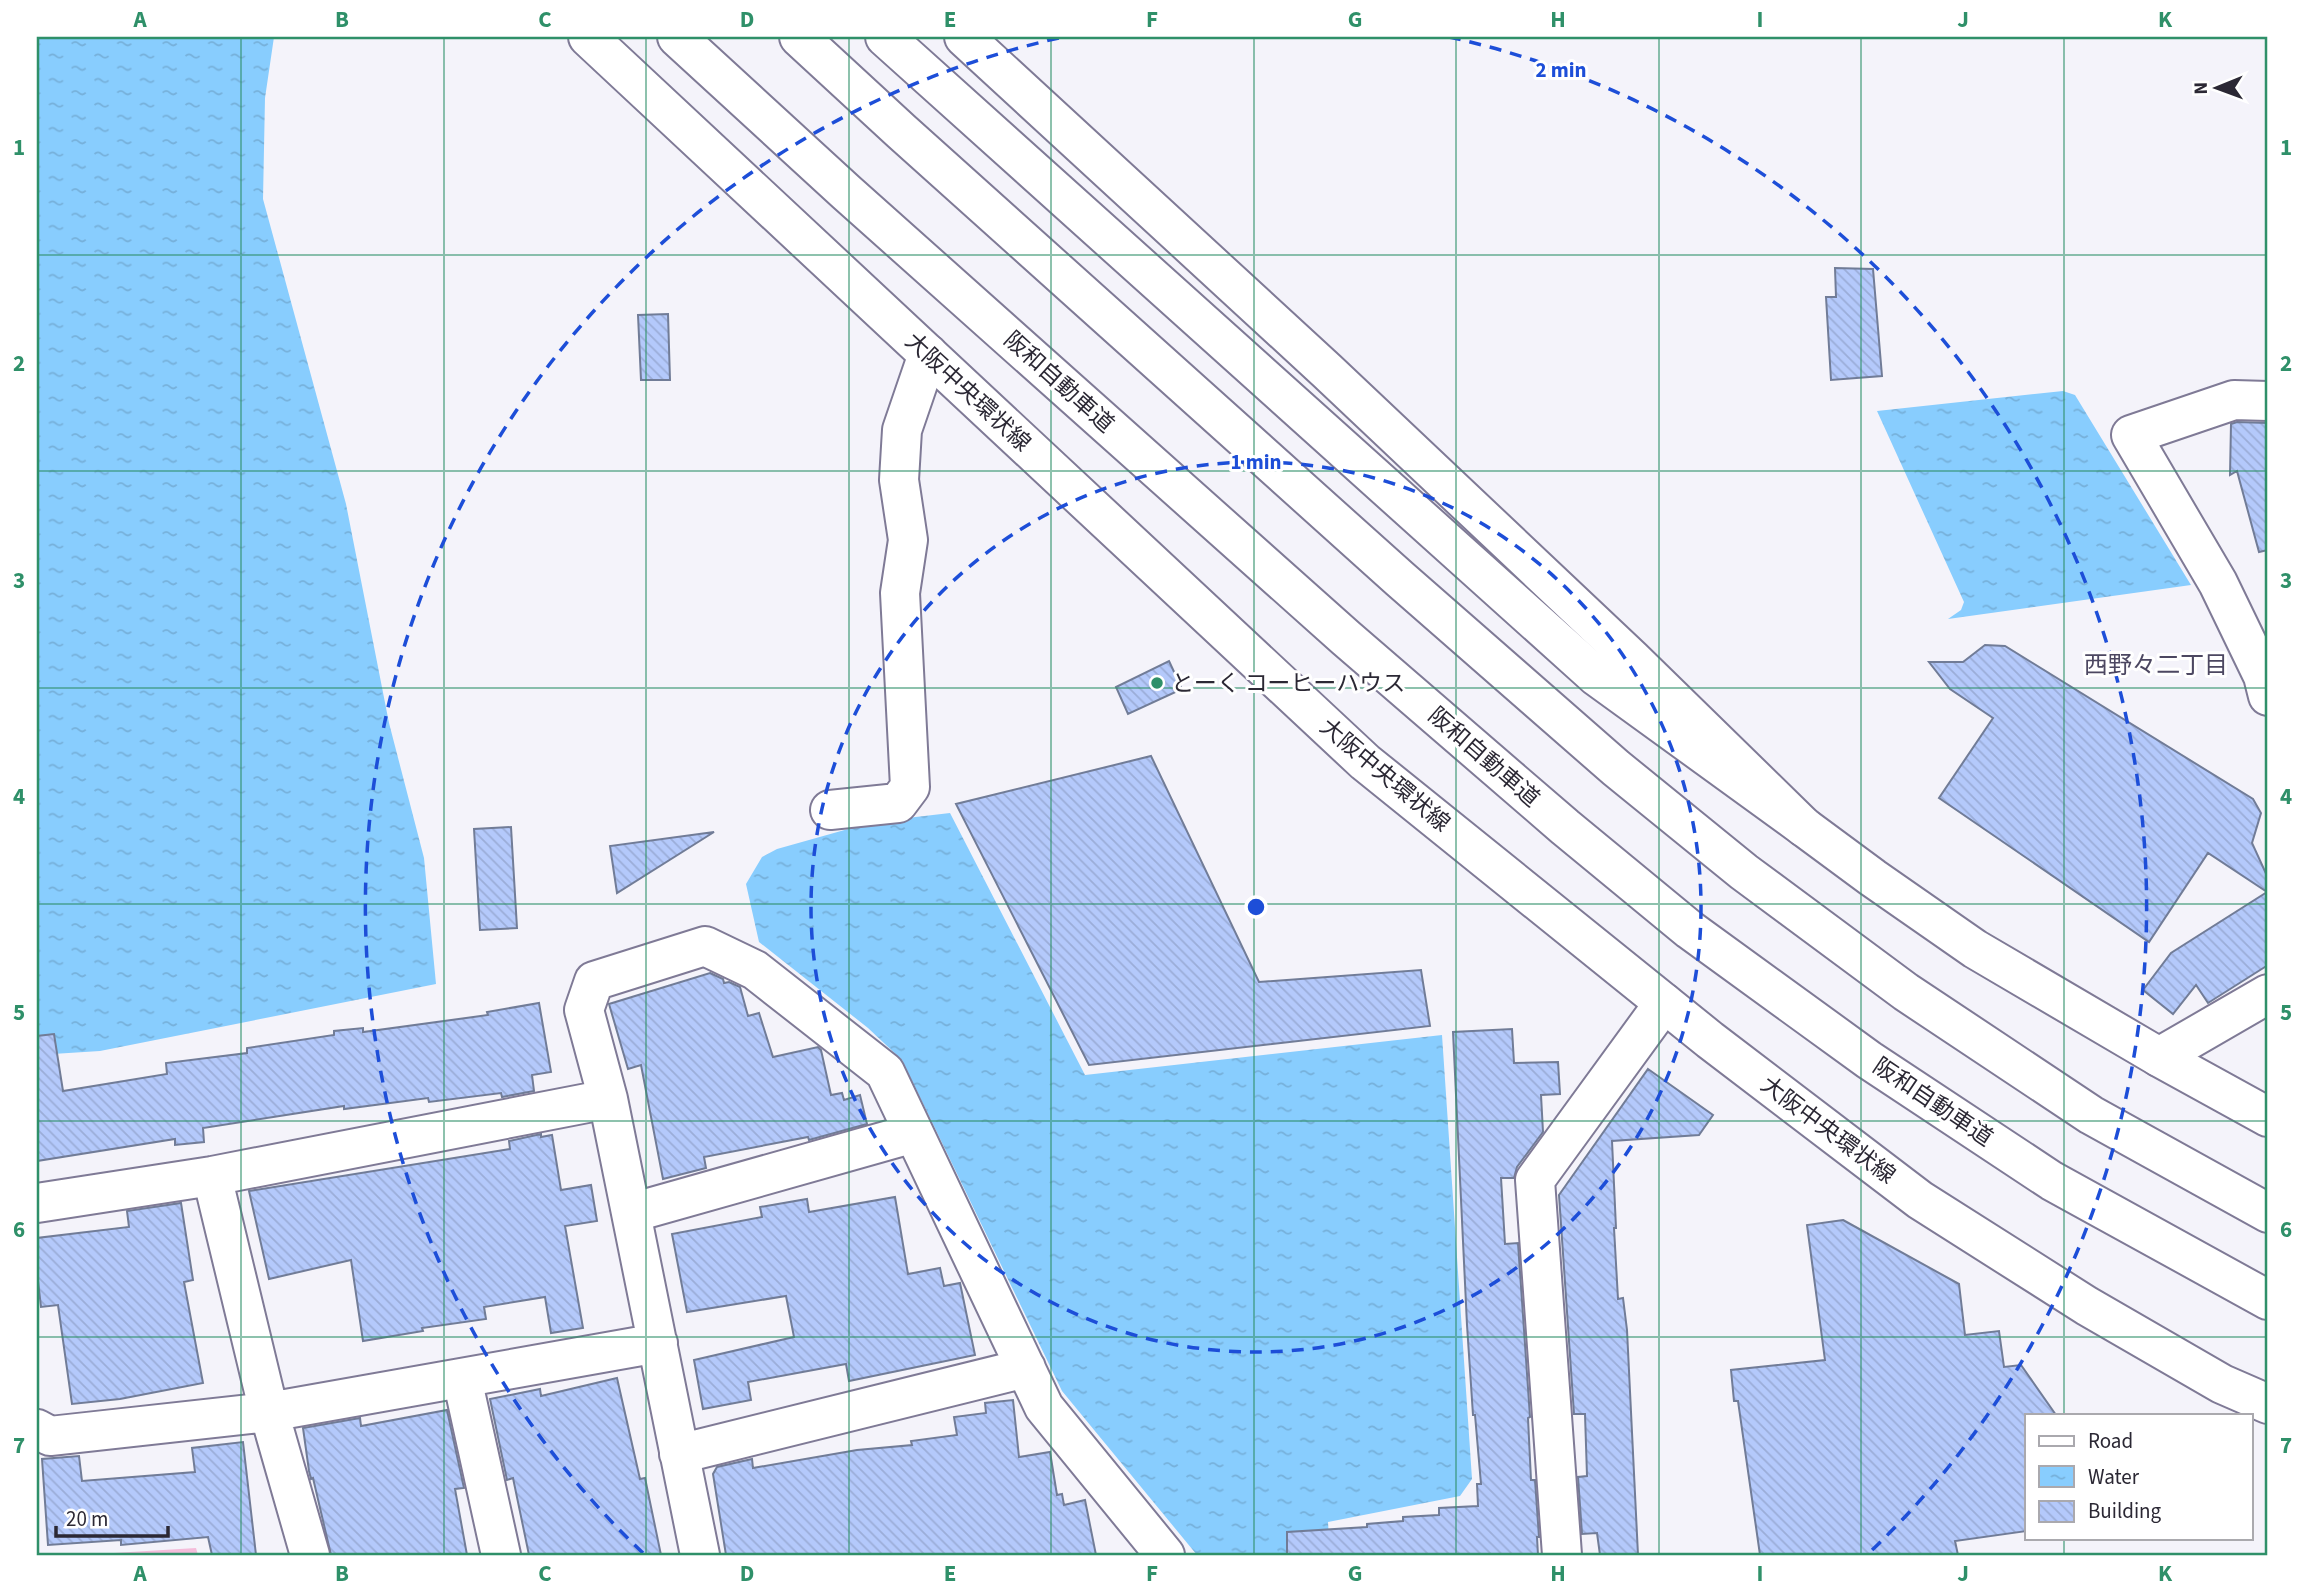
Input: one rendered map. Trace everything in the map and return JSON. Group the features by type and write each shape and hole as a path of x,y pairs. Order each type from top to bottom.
{"main road":[{"name":"大阪中央環状線","path":"588,37 1365,762 1664,1003 1920,1200 2098,1312 2222,1384 2268,1405"},
{"name":"阪和自動車道","path":"677,37 856,201 1346,638 1565,827 1690,930 1869,1060 2052,1181 2268,1300"},
{"path":"799,37 1400,579 1616,768 1744,872 1906,992 2091,1115 2268,1213"},
{"path":"885,37 1596,676 1975,949 2159,1057 2268,1117"},
{"path":"964,37 1327,371 1632,659 1804,827"},
{"path":"830,810 898,803 911,787 900,593 908,540 899,480 902,430 928,354"},
{"path":"2268,401 2234,400 2131,435 2218,583 2263,676 2268,696"},
{"path":"700,1555 608,1099 584,1010 594,981 705,946 755,970 885,1072 1044,1407 1165,1555"},
{"path":"2159,1057 2268,994"},
{"path":"1562,1555 1535,1180 1664,1003"},
{"path":"37,1203 212,1176 608,1099"},
{"path":"631,1213 914,1133"},
{"path":"212,1176 269,1412 310,1555"},
{"path":"37,1429 50,1436 269,1412 658,1343"},
{"path":"679,1454 1026,1368"},
{"path":"462,1378 501,1555"}],"shaded area":[{"path":"196,1548 198,1555 81,1555"}],"water":[{"path":"37,37 274,37 265,98 263,199 346,504 389,723 424,858 436,984 100,1051 37,1055"},
{"path":"2063,391 2075,395 2191,585 1948,619 1961,610 1964,602 1877,411"},
{"path":"950,813 1085,1075 1442,1035 1472,1479 1460,1496 1328,1522 1330,1555 1197,1555 1062,1391 902,1060 868,1028 759,942 746,884 762,857 777,849 873,822"}],"building":[{"path":"1835,268 1873,269 1882,376 1831,380 1826,297 1836,297"},
{"path":"668,314 670,380 641,380 638,315"},
{"path":"2268,423 2268,550 2259,552 2237,471 2230,475 2231,424"},
{"path":"1985,645 2005,646 2253,799 2261,813 2252,843 2268,878 2268,965 2208,1003 2196,985 2173,1014 2143,990 2171,953 2267,892 2208,853 2149,942 1939,798 1993,718 1950,689 1929,662 1963,662"},
{"path":"1169,661 1182,689 1128,714 1116,687"},
{"path":"1151,756 1259,982 1421,970 1430,1026 1089,1065 956,804"},
{"path":"511,827 517,928 480,930 474,829"},
{"path":"714,832 617,893 610,846"},
{"path":"710,973 723,979 724,983 729,982 740,987 748,1016 759,1013 773,1057 818,1047 821,1050 831,1095 842,1093 844,1100 860,1095 867,1124 809,1140 808,1137 704,1157 706,1168 663,1179 641,1065 628,1069 609,1004"},
{"path":"539,1003 551,1072 532,1075 534,1091 502,1097 501,1093 429,1102 428,1098 344,1109 344,1106 203,1128 204,1142 175,1145 175,1139 37,1161 37,1036 54,1034 63,1091 167,1074 166,1063 247,1053 247,1048 334,1035 334,1031 363,1028 363,1032 488,1015 487,1012"},
{"path":"1512,1029 1514,1063 1558,1062 1560,1094 1541,1095 1543,1132 1517,1167 1514,1178 1501,1178 1505,1244 1518,1243 1530,1417 1531,1480 1535,1480 1538,1555 1287,1555 1287,1532 1367,1527 1367,1524 1403,1521 1403,1517 1439,1515 1439,1508 1478,1506 1477,1484 1481,1484 1467,1325 1453,1032"},
{"path":"1648,1069 1713,1115 1699,1135 1612,1141 1618,1299 1623,1298 1627,1330 1638,1555 1600,1555 1597,1533 1582,1534 1578,1477 1587,1476 1585,1414 1574,1414 1559,1195"},
{"path":"541,1134 541,1137 552,1135 561,1190 591,1185 597,1221 565,1226 583,1328 551,1333 545,1297 484,1307 486,1319 422,1328 423,1331 363,1341 351,1260 269,1279 249,1191 510,1149 509,1141"},
{"path":"895,1197 908,1274 940,1268 944,1286 960,1283 975,1355 849,1381 846,1364 748,1382 751,1400 703,1409 694,1360 794,1337 786,1296 687,1312 672,1234 762,1217 760,1207 807,1199 809,1212"},
{"path":"181,1203 193,1280 184,1282 203,1383 120,1399 72,1404 58,1305 41,1307 37,1238 129,1227 127,1211"},
{"path":"1843,1220 1959,1284 1965,1335 1999,1331 2004,1367 2021,1365 2055,1414 2025,1414 2025,1531 1955,1541 1958,1555 1760,1555 1738,1401 1734,1401 1731,1370 1825,1360 1807,1225"},
{"path":"617,1378 640,1479 645,1478 661,1555 529,1555 513,1478 507,1480 490,1399 540,1389 541,1396"},
{"path":"1013,1400 1019,1457 1050,1452 1057,1495 1062,1494 1064,1505 1085,1500 1096,1555 726,1555 713,1474 717,1467 752,1459 753,1468 857,1450 912,1445 911,1441 957,1435 954,1417 986,1413 985,1403"},
{"path":"447,1410 464,1488 455,1489 467,1555 331,1555 309,1471 303,1428 360,1418 361,1426"},
{"path":"243,1442 256,1555 212,1555 208,1537 121,1545 121,1540 48,1545 42,1459 79,1456 82,1481 195,1472 192,1448"}],"place":[{"name":"とーく コーヒーハウス","path":"1157,683"}],"district":[{"name":"西野々二丁目","path":"2156,665"}]}
